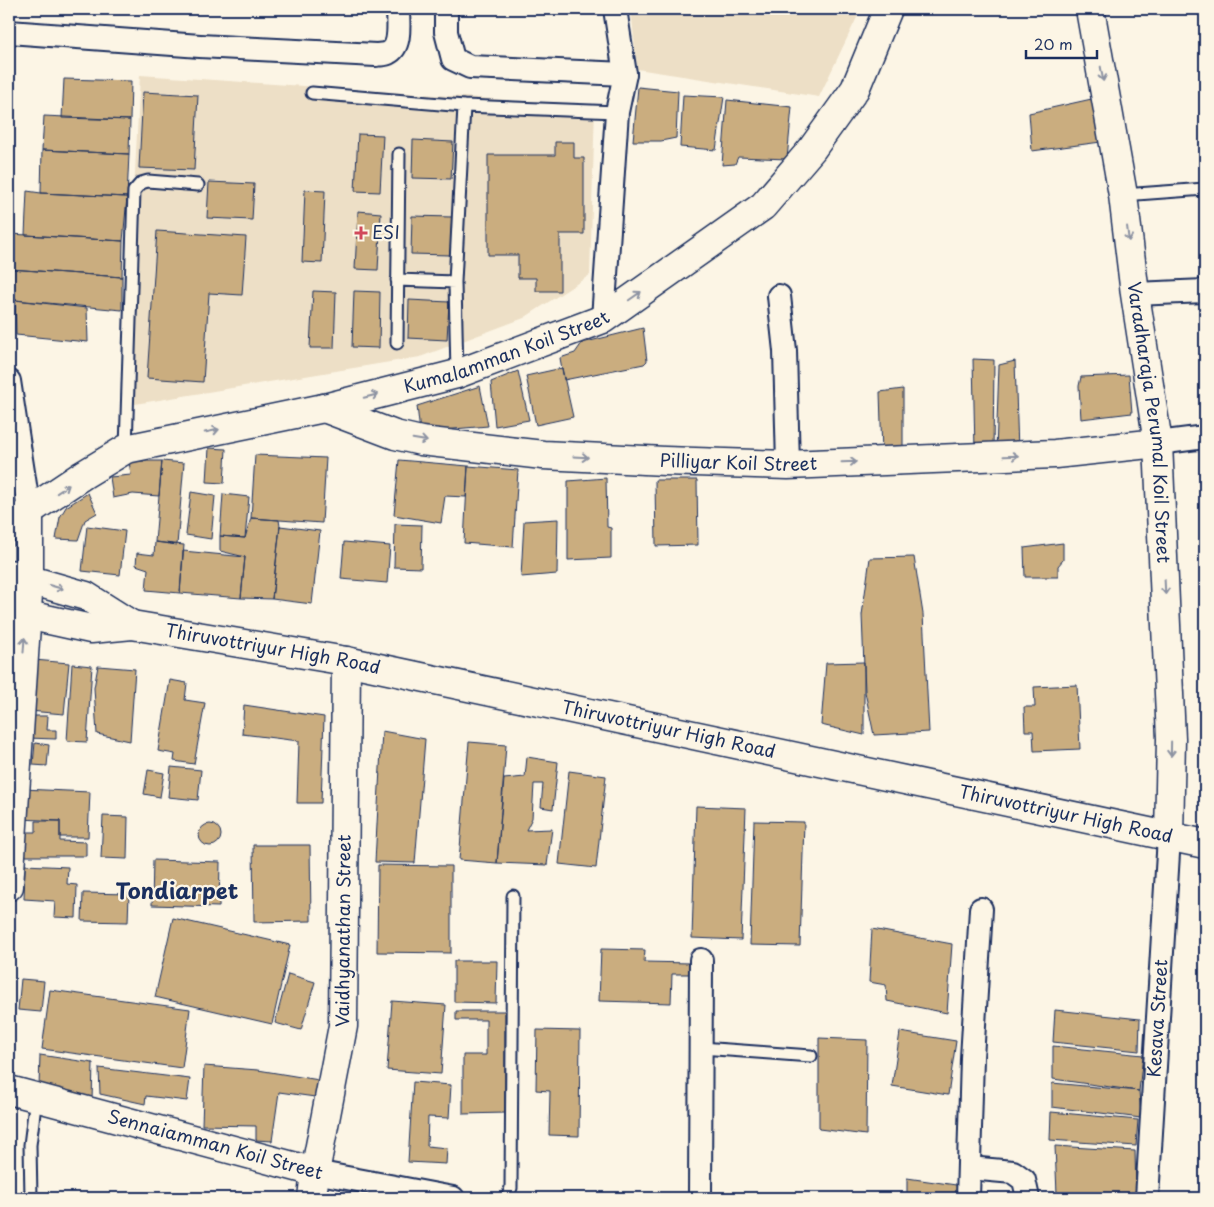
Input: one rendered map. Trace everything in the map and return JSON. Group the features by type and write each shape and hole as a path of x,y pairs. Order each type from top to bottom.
{"main road":[{"name":"Kumalamman Koil Street","path":"19,519 83,475 126,450 324,408 457,374 603,319 763,206 812,148 855,89 888,9"},
{"name":"Varadharaja Perumal Koil Street","path":"1090,9 1123,195 1135,294 1158,443 1172,739 1169,837"},
{"name":"Pilliyar Koil Street","path":"324,408 395,435 421,441 543,455 665,462 788,465 1055,454 1158,443"},
{"path":"9,886 18,613 19,519"},
{"name":"Thiruvottriyur High Road","path":"19,576 86,596 132,625"},
{"name":"Thiruvottriyur High Road","path":"18,613 91,629 132,625 346,661 1205,844"},
{"name":"Vaidhyanathan Street","path":"313,1185 343,1026 346,661"},
{"name":"Sennaiamman Koil Street","path":"9,1090 313,1185"}],"street":[{"path":"9,32 200,46 376,55 388,54 395,48 398,9"},
{"path":"446,9 446,32 453,59 470,67 625,74"},
{"path":"603,319 617,112 625,74 615,9"},
{"path":"1135,294 1205,291"},
{"path":"779,296 785,351 788,465"},
{"path":"9,381 19,519"},
{"path":"1158,443 1205,437"},
{"name":"Kesava Street","path":"1147,1198 1169,837"},
{"path":"968,1198 972,1058 980,909"},
{"path":"700,1198 701,960"},
{"path":"969,1168 1013,1172 1024,1180 1028,1198"},
{"name":"Sennaiamman Koil Street","path":"313,1185 453,1198"}],"lane":[{"path":"312,93 464,106 617,112"},
{"path":"457,374 455,282 464,106"},
{"path":"397,343 399,154"},
{"path":"126,450 134,191 141,183 148,181 198,185"},
{"path":"1123,195 1205,189"},
{"path":"397,280 455,282"},
{"path":"507,1198 511,1188 513,896"},
{"path":"701,1048 811,1056"},
{"path":"31,1198 30,1145 36,1097"}],"shaded area":[{"path":"631,9 861,9 819,97 637,69"},
{"name":"ESI","path":"140,75 595,106 590,275 524,318 420,357 123,406"}],"building":[{"path":"64,79 131,81 130,120 62,118"},
{"path":"638,87 678,91 676,138 661,141 633,141"},
{"path":"143,92 198,95 194,170 139,168"},
{"path":"683,95 724,97 716,150 680,147"},
{"path":"1096,98 1101,142 1032,151 1029,113"},
{"path":"727,100 792,107 787,159 738,157 735,164 722,165"},
{"path":"44,116 130,120 129,154 42,150"},
{"path":"358,134 383,135 380,192 355,191"},
{"path":"413,140 453,142 451,179 412,178"},
{"path":"555,142 574,142 574,158 584,158 584,234 560,234 560,291 536,291 536,278 518,278 518,255 488,255 488,155 555,155"},
{"path":"42,150 129,154 127,197 41,193"},
{"path":"209,182 254,184 252,220 207,218"},
{"path":"305,190 325,191 322,263 302,262"},
{"path":"27,191 127,197 123,241 25,235"},
{"path":"358,211 381,213 378,270 355,269"},
{"path":"412,216 452,217 450,255 411,254"},
{"path":"157,231 246,237 242,295 209,293 203,382 147,378"},
{"path":"11,234 123,241 122,277 10,269"},
{"path":"10,269 122,277 122,310 15,300"},
{"path":"313,291 336,292 334,348 310,348"},
{"path":"354,291 380,292 379,348 352,347"},
{"path":"15,300 87,308 88,342 16,335"},
{"path":"409,300 449,302 447,340 408,338"},
{"path":"643,328 647,361 644,364 564,380 560,358 575,353 582,343"},
{"path":"973,359 994,360 993,452 975,451"},
{"path":"1015,361 1018,451 996,452 999,365"},
{"path":"562,368 573,417 536,425 526,376"},
{"path":"518,371 529,420 495,426 491,382"},
{"path":"1129,375 1132,413 1081,419 1079,386 1081,377"},
{"path":"480,386 488,426 420,432 417,406"},
{"path":"903,389 903,455 882,454 880,392"},
{"path":"209,448 226,449 224,483 207,482"},
{"path":"255,455 326,458 322,523 251,518"},
{"path":"399,460 468,466 466,497 445,496 441,523 394,515"},
{"path":"129,461 162,461 159,496 133,494 113,498 110,477 131,475"},
{"path":"162,461 184,463 177,545 155,542"},
{"path":"468,466 518,470 513,547 464,543"},
{"path":"606,478 607,527 611,528 611,558 568,560 568,481"},
{"path":"655,480 697,480 698,545 656,546"},
{"path":"191,492 215,496 211,539 186,535"},
{"path":"88,493 97,513 85,520 78,540 56,539 60,517 66,507"},
{"path":"223,494 249,497 245,538 220,536"},
{"path":"251,518 279,520 280,526 272,599 241,598 245,557 220,551 220,536 245,538"},
{"path":"558,519 557,574 521,577 524,521"},
{"path":"395,524 422,525 421,568 394,567"},
{"path":"87,526 125,531 120,575 82,571"},
{"path":"280,526 320,531 312,604 272,599"},
{"path":"155,542 184,545 180,593 146,590 148,569 136,565 137,553 154,555"},
{"path":"344,542 390,546 387,583 341,579"},
{"path":"1063,543 1063,560 1058,566 1058,577 1025,577 1024,548"},
{"path":"183,551 245,557 241,598 180,593"},
{"path":"914,557 923,614 929,732 874,735 865,692 862,615 870,558"},
{"path":"34,660 69,663 64,714 29,711"},
{"path":"864,662 864,735 821,725 826,663"},
{"path":"72,664 92,666 87,742 67,741"},
{"path":"98,666 135,669 130,741 97,734 94,688"},
{"path":"170,680 187,683 185,700 205,703 194,764 174,761 175,754 158,751"},
{"path":"1077,685 1080,749 1034,751 1033,731 1025,731 1024,707 1035,707 1034,687"},
{"path":"244,705 324,717 321,803 297,803 299,741 242,734"},
{"path":"28,716 48,716 47,730 56,730 56,739 27,738"},
{"path":"382,731 425,739 415,863 375,862"},
{"path":"469,742 506,745 497,863 459,860"},
{"path":"35,743 49,745 47,766 33,765"},
{"path":"527,757 558,762 553,809 541,807 543,784 534,784 532,818 526,830 552,829 547,865 497,863 504,779 525,777"},
{"path":"171,767 201,770 198,800 168,797"},
{"path":"148,770 164,773 160,797 144,794"},
{"path":"569,771 606,776 596,868 559,864"},
{"path":"22,789 90,792 88,837 60,837 60,821 21,819"},
{"path":"696,806 746,808 741,940 692,938"},
{"path":"103,816 128,817 127,859 101,858"},
{"path":"36,821 60,821 60,841 86,842 86,856 19,856 20,832 36,832"},
{"path":"754,821 804,822 800,946 750,945"},
{"path":"206,824 214,824 221,831 221,839 214,846 206,846 199,839 199,831"},
{"path":"253,845 310,845 311,921 254,922"},
{"path":"153,860 220,862 219,907 152,905"},
{"path":"25,865 68,867 67,884 77,885 76,918 54,917 55,901 24,899"},
{"path":"378,865 451,866 451,953 377,952"},
{"path":"83,893 129,894 128,922 82,921"},
{"path":"173,918 290,945 272,1024 155,997"},
{"path":"872,929 952,944 947,1013 887,1001 886,985 869,982"},
{"path":"601,949 645,950 644,962 690,963 690,974 672,974 671,1003 599,1001"},
{"path":"454,961 497,961 496,1003 454,1002"},
{"path":"288,974 315,982 301,1030 275,1023"},
{"path":"21,979 44,981 41,1012 18,1010"},
{"path":"50,990 190,1009 182,1068 42,1049"},
{"path":"392,1001 446,1005 441,1074 387,1070"},
{"path":"1055,1010 1140,1019 1139,1051 1053,1042"},
{"path":"456,1011 505,1011 505,1113 463,1114 463,1055 486,1055 486,1020 456,1020"},
{"path":"537,1030 580,1031 579,1136 549,1135 550,1091 536,1090"},
{"path":"900,1032 956,1041 948,1095 892,1086"},
{"path":"819,1038 867,1040 866,1135 819,1129"},
{"path":"1053,1046 1143,1055 1139,1091 1053,1079"},
{"path":"40,1055 93,1063 92,1101 39,1087"},
{"path":"204,1066 258,1070 319,1080 315,1097 279,1092 272,1141 256,1140 256,1126 202,1125"},
{"path":"99,1068 190,1079 187,1101 146,1096 145,1104 100,1094"},
{"path":"413,1082 451,1085 449,1118 428,1117 427,1146 447,1148 446,1164 408,1162"},
{"path":"1052,1083 1139,1091 1141,1118 1052,1107"},
{"path":"1051,1112 1138,1120 1136,1146 1050,1140"},
{"path":"1055,1146 1135,1151 1136,1196 1057,1194"},
{"path":"907,1178 963,1186 962,1198 907,1198"}],"place":[{"name":"ESI","path":"361,233"}],"district":[{"name":"Tondiarpet","path":"177,891"}]}
